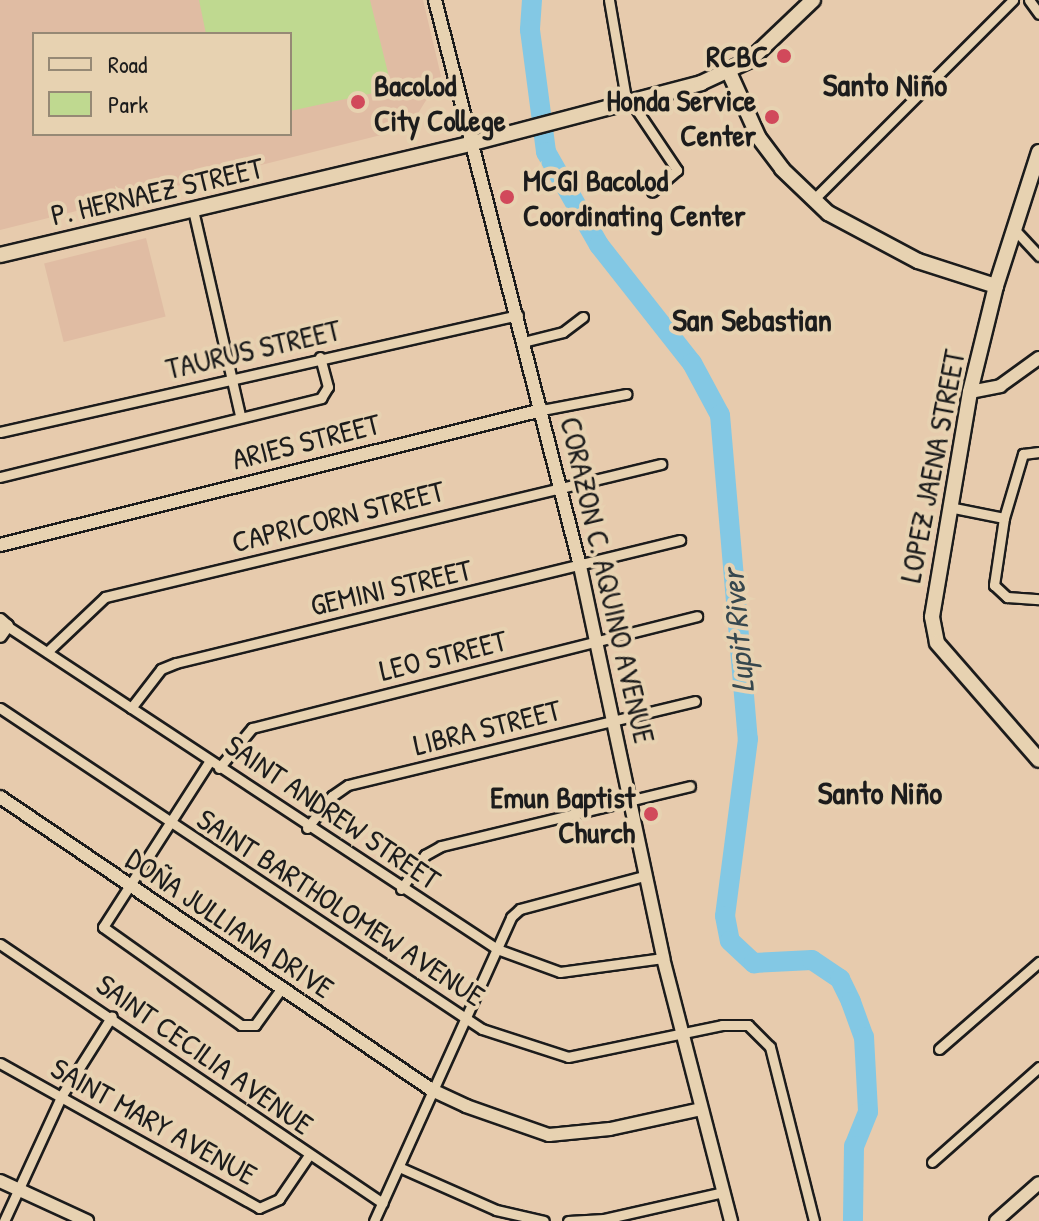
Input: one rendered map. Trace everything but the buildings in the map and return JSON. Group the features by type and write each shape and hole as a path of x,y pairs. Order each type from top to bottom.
{"main road":[{"name":"P. HERNAEZ STREET","path":"0,255 629,104 729,72 779,36 813,0"},
{"path":"729,72 759,138 813,200 871,240 996,286"},
{"name":"LOPEZ JAENA STREET","path":"1039,152 996,286 970,392 932,600 937,643 1039,760"}],"street":[{"name":"CORAZON C. AQUINO AVENUE","path":"435,0 580,566 633,799 644,876 731,1221"},
{"path":"609,0 629,104 677,170 652,192"},
{"path":"813,200 1013,0"},
{"path":"1029,0 1039,14"},
{"path":"193,210 240,416"},
{"path":"1014,229 1039,256"},
{"name":"TAURUS STREET","path":"0,432 320,357 518,315"},
{"path":"523,342 563,332 583,317"},
{"path":"0,477 327,394 320,357"},
{"path":"970,392 1000,386 1039,358"},
{"name":"ARIES STREET","path":"0,545 542,410 626,394"},
{"path":"1039,452 1023,454 1004,518 994,585 1007,597 1039,599"},
{"name":"CAPRICORN STREET","path":"47,652 105,597 661,464"},
{"path":"949,507 1004,518"},
{"name":"GEMINI STREET","path":"131,708 161,669 176,663 680,540"},
{"name":"LEO STREET","path":"219,768 252,728 697,616"},
{"name":"SAINT ANDREW STREET","path":"2,627 47,652 307,828 497,949 560,972 663,958"},
{"name":"LIBRA STREET","path":"307,828 332,796 348,785 695,701"},
{"name":"SAINT BARTHOLOMEW AVENUE","path":"0,708 465,1018 511,1040 568,1057 748,1025 770,1047 814,1221"},
{"path":"209,762 105,921 107,934 241,1025 255,1025 281,989"},
{"path":"401,889 425,855 441,846 690,786"},
{"name":"DOÑA JULLIANA DRIVE","path":"0,797 432,1090 549,1135 598,1131 701,1109"},
{"path":"374,1221 497,949 520,909 644,876"},
{"name":"SAINT CECILIA AVENUE","path":"0,944 112,1016 382,1203"},
{"path":"939,1049 1039,962"},
{"path":"4,1221 62,1095 112,1016"},
{"name":"SAINT MARY AVENUE","path":"0,1063 259,1208 279,1199 309,1155"},
{"path":"932,1162 1039,1067"},
{"path":"399,1167 496,1210 544,1221"},
{"path":"0,1181 87,1221"},
{"path":"996,1221 1039,1183"},
{"path":"568,1221 604,1219 724,1192"}],"shaded area":[{"name":"Bacolod City College","path":"0,0 423,0 441,76 409,128 0,230"},
{"path":"146,238 166,317 64,342 44,263"}],"green space":[{"path":"199,0 370,0 392,89 292,111 292,32 206,32"}],"waterway":[{"name":"Lupit River","path":"532,0 530,30 546,152 599,245 692,363 720,415 748,739 725,916 730,941 754,963 812,960 840,979 851,1002 864,1037 868,1112 854,1146 853,1221"}],"place":[{"name":"RCBC","path":"784,56"},
{"name":"Bacolod City College","path":"358,102"},
{"name":"Honda Service Center","path":"772,117"},
{"name":"MCGI Bacolod Coordinating Center","path":"507,197"},
{"name":"Emun Baptist Church","path":"651,814"}],"district":[{"name":"Santo Niño","path":"885,85"},
{"name":"San Sebastian","path":"752,320"},
{"name":"Santo Niño","path":"880,793"}]}
